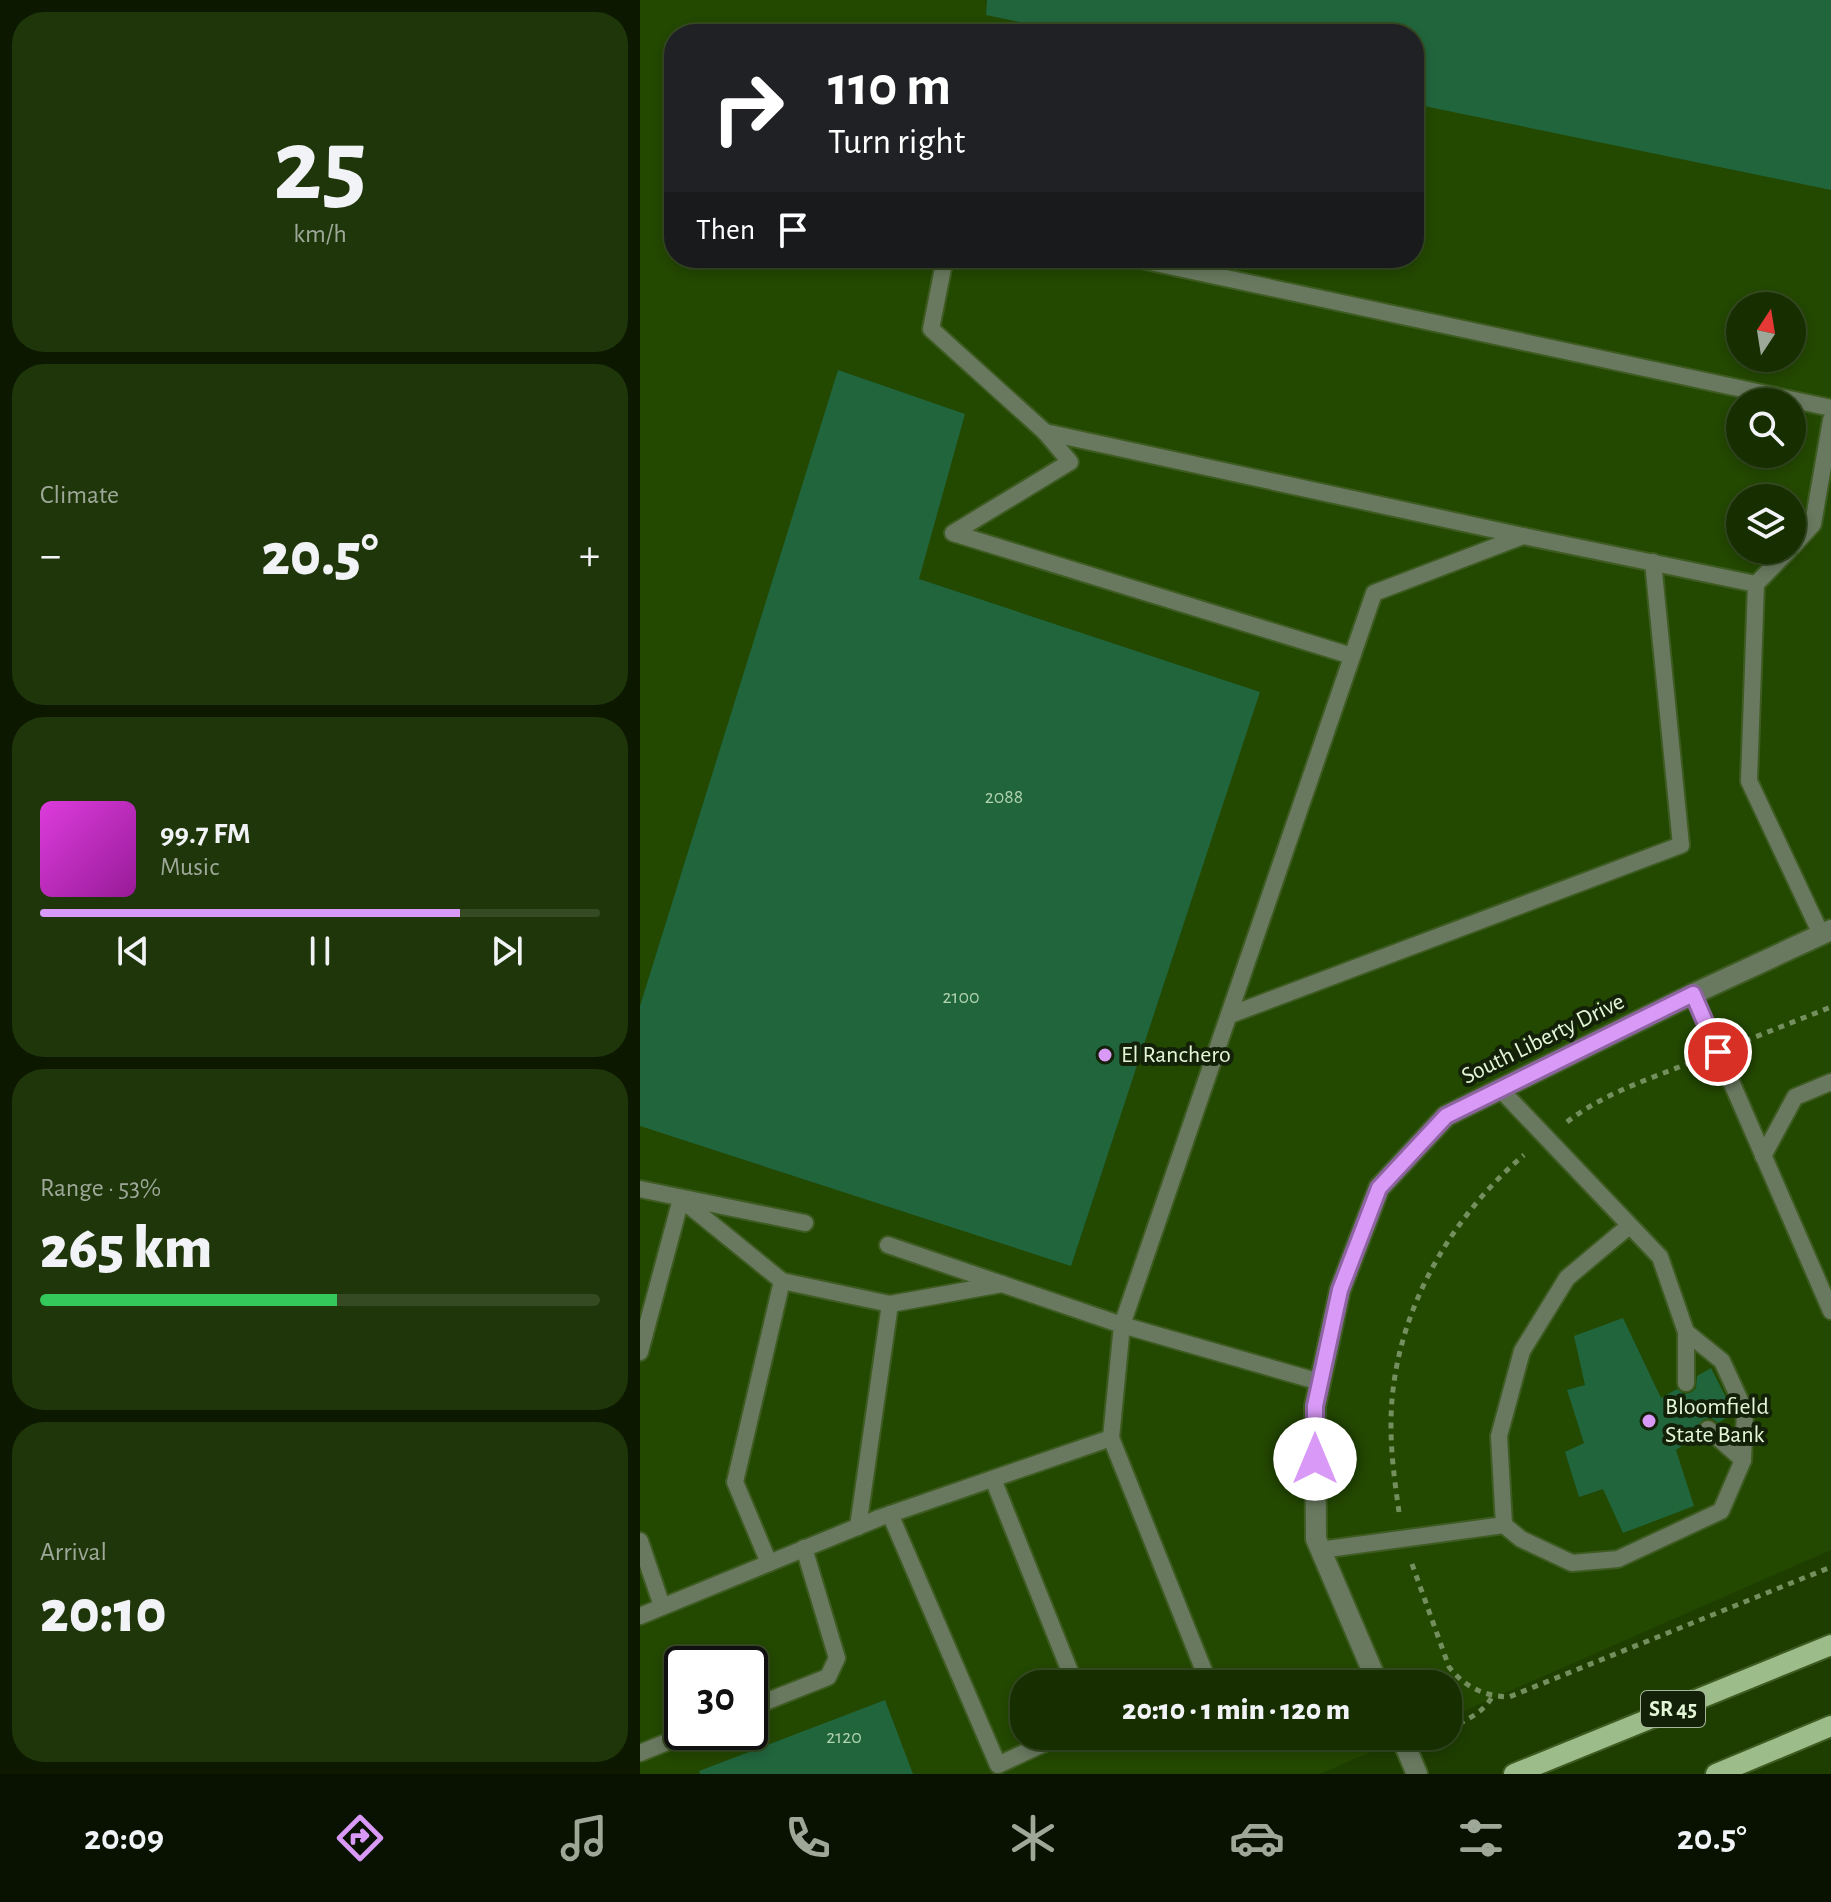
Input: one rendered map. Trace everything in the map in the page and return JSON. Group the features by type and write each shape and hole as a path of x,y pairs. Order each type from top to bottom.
{"main road":[{"name":"SR 45","path":"1514,1774 1831,1645"},
{"path":"1716,1774 1831,1726"}],"street":[{"name":"South Liberty Drive","path":"1372,1670 1316,1539 1315,1406 1340,1290 1379,1188 1446,1116 1826,932"},
{"path":"1407,1750 1417,1774"}],"lane":[{"path":"943,268 931,329 1045,432 1070,462 953,533 1352,656"},
{"path":"1179,268 1831,408"},
{"path":"1806,531 1813,524 1831,420"},
{"path":"1045,432 1756,584"},
{"path":"1204,1670 1111,1438 1122,1325 1374,593 1523,536"},
{"path":"1230,1015 1681,845 1653,562"},
{"path":"1775,564 1756,584 1749,781 1826,932"},
{"path":"1693,994 1831,1311"},
{"path":"1763,1156 1795,1097 1831,1082"},
{"path":"1500,1089 1660,1257 1686,1332 1686,1383"},
{"path":"640,1189 805,1223"},
{"path":"681,1199 782,1281 890,1304 1002,1284"},
{"path":"640,1352 681,1199"},
{"path":"1504,1525 1499,1436 1522,1351 1567,1278 1629,1226"},
{"path":"888,1245 1122,1325 1320,1382"},
{"path":"769,1563 735,1482 782,1281"},
{"path":"858,1527 890,1304"},
{"path":"1320,1550 1504,1525 1521,1539 1572,1563 1618,1559 1721,1511 1743,1460 1745,1411 1722,1361 1686,1332"},
{"path":"1708,1429 1743,1460"},
{"path":"640,1616 890,1514 1111,1438"},
{"path":"993,1479 1069,1670"},
{"path":"890,1514 998,1765 1030,1750"},
{"path":"640,1541 662,1606"},
{"path":"768,1701 828,1677 837,1658 804,1548"},
{"path":"640,1753 664,1743"}],"path":[{"path":"1462,1722 1486,1707 1492,1697 1509,1697 1831,1567"}],"shaded area":[{"path":"640,0 1831,0 1831,1550 1462,1712 1462,1670 1010,1670 1010,1750 1375,1750 1320,1774 640,1774"}],"building":[{"path":"987,0 1831,0 1831,190 1424,106 1424,24 1029,24 986,15"},
{"path":"838,370 965,414 919,579 1260,692 1071,1266 640,1126 640,1006"},
{"name":"Bloomfield State Bank","path":"1623,1318 1661,1398 1677,1389 1685,1394 1692,1392 1696,1388 1697,1376 1711,1368 1734,1413 1718,1423 1711,1418 1704,1419 1697,1426 1699,1435 1676,1450 1694,1506 1623,1533 1603,1489 1579,1497 1565,1452 1584,1443 1567,1390 1585,1385 1574,1336"},
{"path":"885,1700 913,1774 700,1774 699,1771 754,1750 768,1750 768,1745"}],"place":[{"name":"El Ranchero","path":"1105,1055"},
{"name":"Bloomfield State Bank","path":"1649,1421"}],"route":[{"path":"1315,1459 1315,1406 1340,1290 1379,1188 1446,1116 1693,994 1718,1052"}]}
